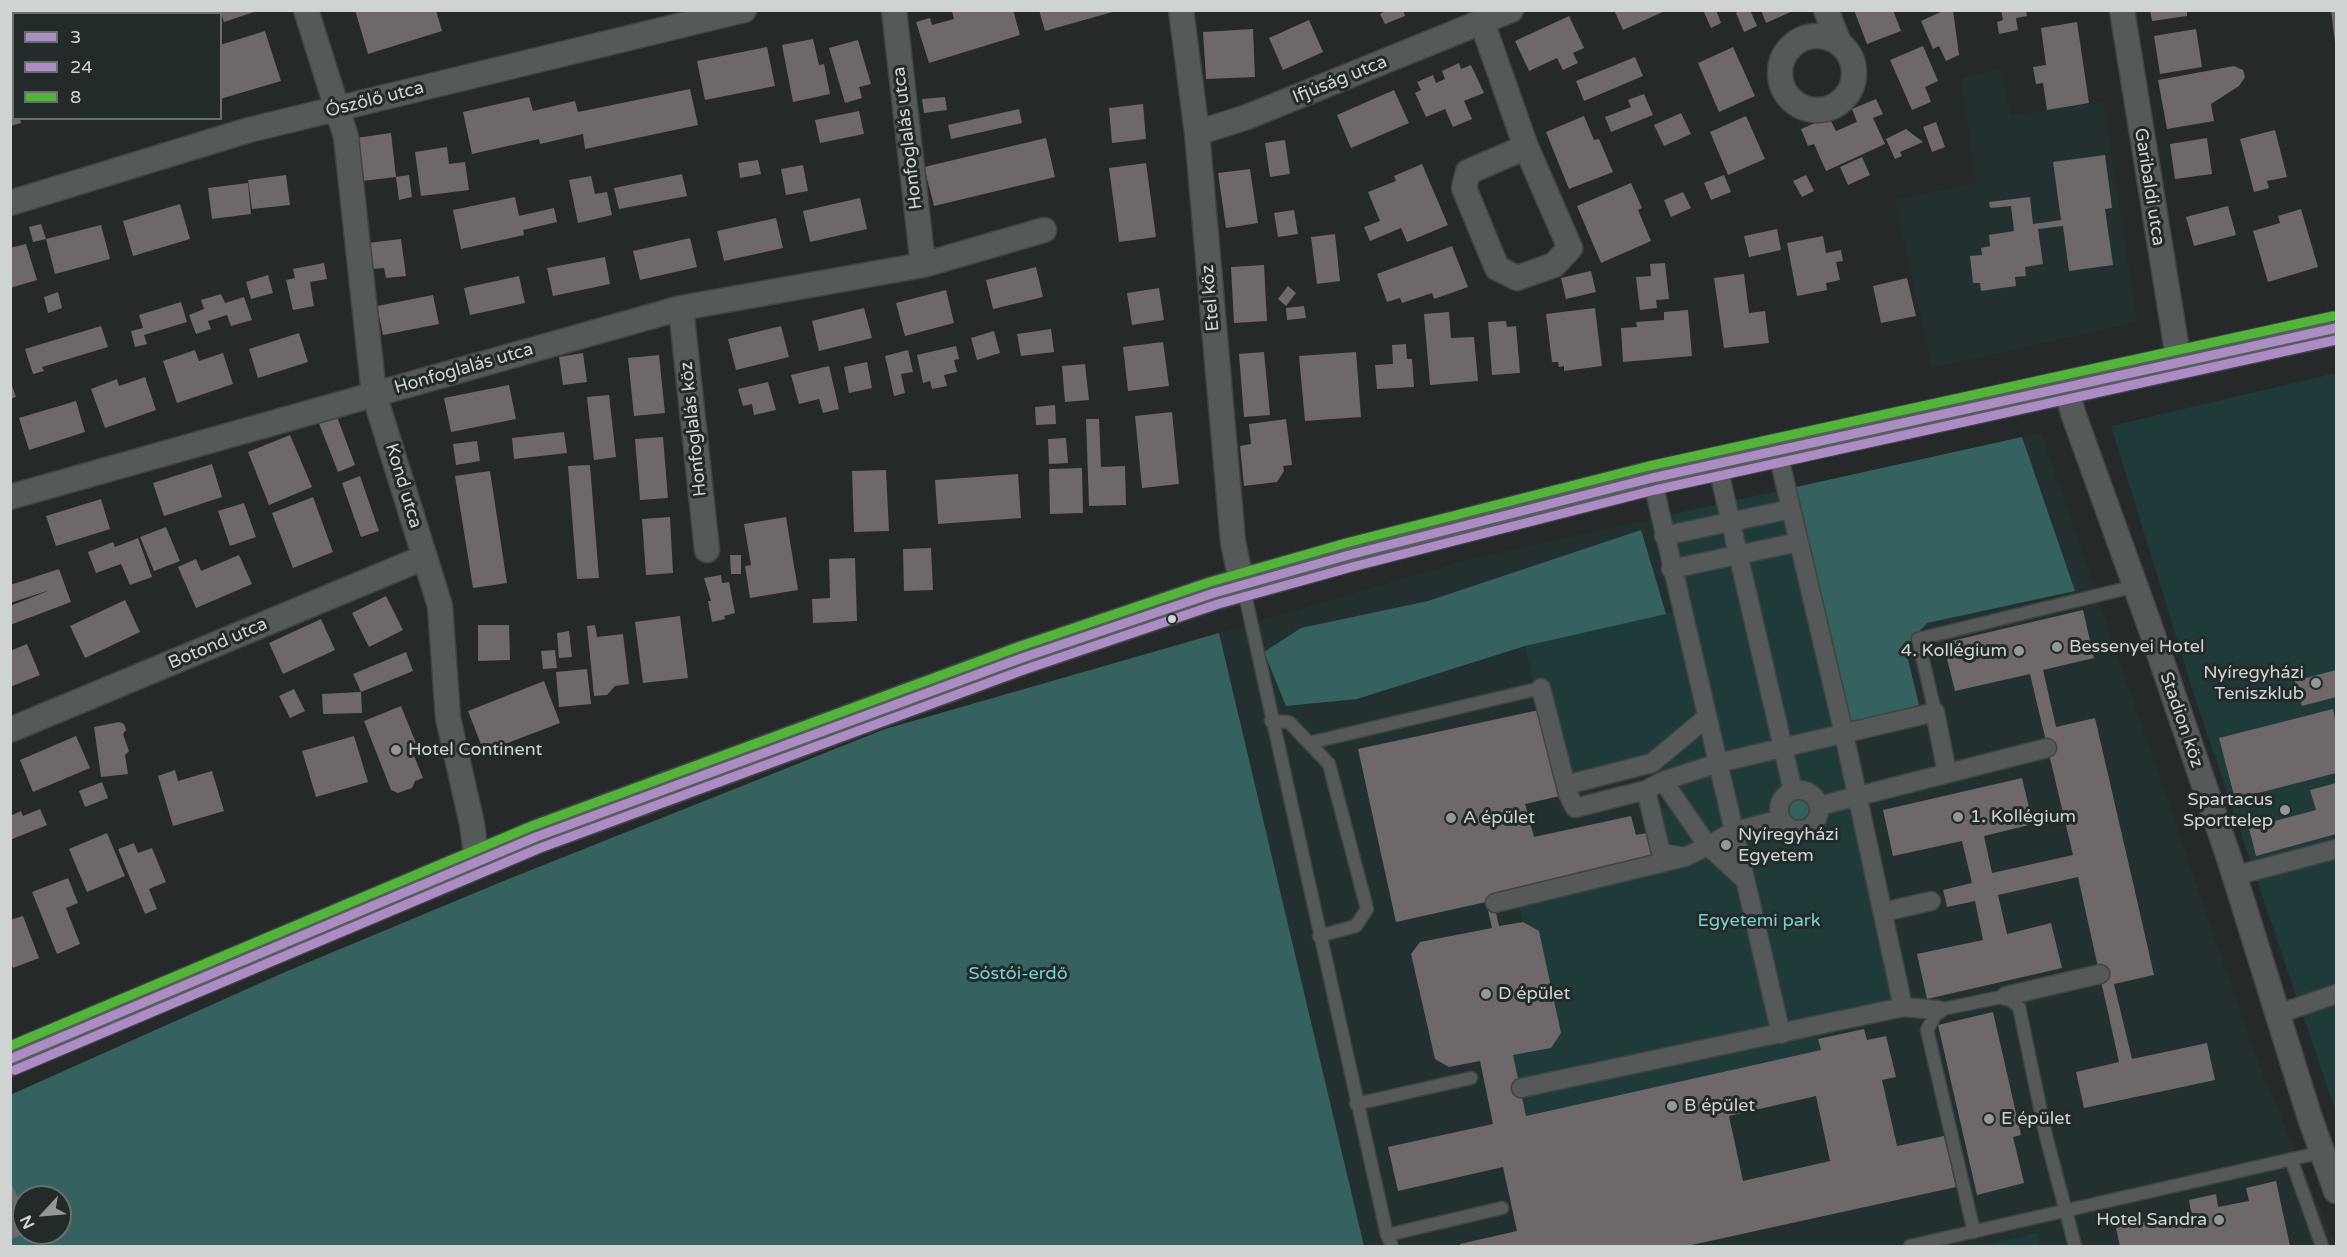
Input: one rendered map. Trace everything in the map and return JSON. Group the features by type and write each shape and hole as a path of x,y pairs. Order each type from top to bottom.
{"main road":[{"path":"10,1059 477,861 1033,654 1242,585 1349,555 1652,478 2337,328"}],"street":[{"name":"Kond utca","path":"306,10 346,137 374,394 440,606 448,718 472,824 477,861"},
{"name":"Ószőlő utca","path":"10,203 249,130 744,10"},
{"name":"Honfoglalás utca","path":"894,10 923,265"},
{"name":"Etel köz","path":"1182,10 1197,133 1233,542 1242,585"},
{"name":"Ifjúság utca","path":"1197,133 1247,117 1511,10"},
{"path":"1826,10 1839,44"},
{"name":"Garibaldi utca","path":"2122,10 2179,363"},
{"path":"1482,22 1526,147 1570,248 1554,265 1517,278 1497,268 1464,188 1468,172 1526,147"},
{"name":"Honfoglalás utca","path":"10,497 681,308 923,265 1044,230"},
{"name":"Honfoglalás köz","path":"681,308 707,550"},
{"name":"Stadion köz","path":"2066,386 2073,414 2136,586 2234,876 2337,1191"},
{"path":"1716,463 1793,791"},
{"path":"1782,470 1844,734 1903,1007"},
{"path":"1652,478 1732,832 1781,1034"},
{"path":"1664,536 1791,509"},
{"path":"1671,569 1799,542"},
{"name":"Botond utca","path":"10,730 425,557"},
{"path":"1541,688 1566,785 1575,808 1655,786 1718,764 1935,712 1947,773"},
{"path":"1566,785 1649,764 1707,717"},
{"path":"1819,806 2047,748"},
{"path":"1649,764 1655,786 1661,853 1685,857"},
{"path":"1655,786 1708,846 1743,878"},
{"path":"1793,791 1807,791 1817,800 1819,806 1814,824 1803,830 1790,828 1781,819 1782,799 1793,791"},
{"path":"1495,903 1685,857 1732,832 1781,819"},
{"path":"2234,876 2337,849"},
{"path":"1884,912 1931,901"},
{"path":"2006,996 2100,974"},
{"path":"2278,1014 2337,994"},
{"path":"1521,1088 1903,1007 1938,1010"}],"lane":[{"path":"1242,585 1356,1104 1387,1234 1392,1246"},
{"path":"1935,712 1918,639 2136,586"},
{"path":"1309,743 1541,688"},
{"path":"1271,721 1289,722 1329,764 1367,909 1356,926 1318,936"},
{"path":"1974,1232 1927,1030 1938,1010 2006,996 2019,1007 2064,1210 2075,1246"},
{"path":"1356,1104 1471,1078"},
{"path":"1910,1246 2323,1152"},
{"path":"2291,1160 2322,1246"},
{"path":"1387,1234 1502,1208"}],"shaded area":[{"path":"2000,69 2011,115 2103,102 2137,322 1932,368 1895,200 1976,183 1961,78"},
{"name":"Nyíregyházi Egyetem","path":"2041,433 2256,1058 2336,1246 1364,1246 1219,633 1466,560"},
{"path":"1799,797 1808,801 1812,810 1808,819 1799,823 1790,819 1786,810 1790,801"}],"green space":[{"name":"Spartacus Sporttelep","path":"2336,373 2336,1113 2197,704 2111,426"},
{"path":"2022,437 2075,591 1927,623 1905,647 1921,713 1847,732 1796,487"},
{"name":"Egyetemi park","path":"1796,487 1899,1005 1815,1026 1821,1050 1526,1116 1513,1055 1551,1048 1561,1033 1539,931 1523,922 1517,895 1657,862 1658,810 1679,804 1669,770 1560,796 1525,646 1682,610 1660,517"},
{"path":"1641,530 1666,614 1525,646 1357,699 1286,706 1264,652 1301,628 1428,601"},
{"name":"Sóstói-erdő","path":"1219,633 1364,1246 11,1246 10,1095 285,972 501,882 885,729"},
{"path":"2037,1233 2040,1246 1986,1246 1986,1245"}],"building":[{"path":"147,10 185,10 186,12 143,12"},
{"path":"220,10 257,10 224,22"},
{"path":"355,10 436,10 442,31 368,54"},
{"path":"1013,10 1020,35 929,63 916,22 930,18 932,25 954,19 952,11"},
{"path":"1039,10 1116,10 1116,11 1045,31"},
{"path":"1387,10 1403,10 1405,16 1385,24 1380,14"},
{"path":"1614,10 1667,10 1623,30"},
{"path":"1703,10 1716,10 1721,23 1711,28"},
{"path":"1741,10 1750,10 1757,26 1744,32 1736,13"},
{"path":"1761,10 1795,10 1766,23"},
{"path":"1854,10 1893,10 1901,31 1867,44"},
{"path":"1945,10 1953,10 1959,55 1946,61 1939,46 1933,49 1921,21"},
{"path":"2001,10 2026,10 2027,16 2016,18 2018,30 1999,34 1997,22 2003,20"},
{"path":"2150,10 2187,10 2187,16 2152,21"},
{"path":"2331,10 2336,10 2336,43 2335,43"},
{"path":"1569,16 1584,48 1573,53 1578,63 1563,70 1557,58 1529,71 1515,41"},
{"path":"1309,20 1323,52 1283,70 1269,38"},
{"path":"2077,22 2089,103 2047,110 2043,83 2036,84 2033,67 2046,65 2041,28"},
{"path":"1253,29 1255,77 1206,79 1203,32"},
{"path":"2196,29 2202,67 2160,74 2154,36"},
{"path":"265,31 281,81 222,98 222,44"},
{"path":"813,39 819,65 824,64 830,94 793,102 782,45"},
{"path":"858,40 871,84 859,87 862,98 845,103 829,48"},
{"path":"1923,46 1938,81 1925,87 1931,102 1912,110 1890,60"},
{"path":"767,47 775,86 705,100 697,61"},
{"path":"1733,47 1755,96 1719,112 1698,63"},
{"path":"1635,57 1643,76 1584,101 1576,81"},
{"path":"1459,63 1461,69 1471,65 1484,93 1464,101 1472,119 1453,127 1445,109 1426,117 1415,93 1421,90 1417,82 1433,75 1436,83 1445,79 1442,71"},
{"path":"2234,66 2243,70 2245,77 2239,86 2211,104 2214,121 2167,129 2158,80"},
{"path":"12,72 12,120 20,120 21,123 10,126 10,73"},
{"path":"690,89 698,125 585,149 583,134 540,144 539,139 472,154 463,112 529,97 533,111 575,101 578,112"},
{"path":"1394,90 1409,123 1351,148 1337,115"},
{"path":"1644,94 1653,115 1611,132 1605,117 1631,107 1628,100"},
{"path":"945,97 947,110 924,113 922,99"},
{"path":"1876,99 1883,114 1873,118 1885,144 1826,171 1814,144 1808,146 1801,129 1829,117 1836,131 1857,122 1852,109"},
{"path":"1143,104 1146,139 1112,143 1109,108"},
{"path":"1019,109 1022,123 951,139 948,125"},
{"path":"859,111 864,134 820,143 815,120"},
{"path":"1681,113 1691,134 1664,146 1654,125"},
{"path":"1584,116 1594,140 1599,139 1613,172 1569,189 1546,132"},
{"path":"1746,116 1765,159 1728,175 1710,132"},
{"path":"1936,122 1945,147 1932,152 1923,127"},
{"path":"1906,129 1923,142 1900,152 1902,156 1895,159 1886,139"},
{"path":"2275,130 2287,177 2267,181 2269,188 2254,192 2240,139"},
{"path":"391,133 396,177 362,181 356,138"},
{"path":"1046,138 1055,177 934,206 924,167"},
{"path":"2207,138 2212,174 2175,179 2170,144"},
{"path":"1285,140 1290,174 1270,177 1265,143"},
{"path":"447,147 449,164 465,162 469,190 421,196 415,152"},
{"path":"2105,155 2112,208 2105,209 2113,265 2069,271 2063,226 2038,229 2043,264 2025,267 2026,276 2015,277 2016,286 1981,291 1980,283 1973,283 1970,256 1982,255 1981,248 1990,246 1989,235 2014,231 2011,206 1990,208 1989,202 2030,197 2033,224 2061,220 2053,162"},
{"path":"1862,157 1870,175 1848,185 1840,167"},
{"path":"758,160 761,174 740,178 738,163"},
{"path":"1146,163 1156,237 1119,242 1109,168"},
{"path":"1422,164 1448,225 1407,242 1401,228 1370,241 1364,227 1380,221 1368,192 1396,181 1394,176"},
{"path":"803,165 808,191 786,195 781,169"},
{"path":"1250,169 1258,223 1226,228 1218,173"},
{"path":"682,174 687,196 619,209 614,188"},
{"path":"286,175 290,205 252,209 248,180"},
{"path":"409,175 412,197 399,200 396,177"},
{"path":"1724,175 1731,192 1711,200 1704,183"},
{"path":"1806,175 1814,191 1802,197 1793,181"},
{"path":"591,176 595,194 607,192 612,215 578,223 569,180"},
{"path":"248,183 251,214 212,219 208,188"},
{"path":"1631,183 1642,208 1638,210 1651,241 1601,263 1577,206"},
{"path":"1683,192 1691,208 1671,217 1664,200"},
{"path":"515,197 519,216 554,208 557,222 523,230 524,235 461,249 453,210"},
{"path":"860,198 867,229 810,242 803,211"},
{"path":"180,204 190,239 133,256 123,221"},
{"path":"2228,206 2236,235 2194,246 2186,217"},
{"path":"2301,209 2318,267 2268,282 2253,231 2280,223 2278,216"},
{"path":"1294,210 1298,234 1278,237 1274,213"},
{"path":"776,218 783,248 724,261 717,231"},
{"path":"41,224 46,239 33,242 29,227"},
{"path":"101,225 110,259 55,274 46,239"},
{"path":"1777,229 1781,250 1749,257 1744,236"},
{"path":"1335,234 1340,281 1317,284 1311,237"},
{"path":"1823,236 1826,253 1841,250 1843,261 1836,262 1840,280 1826,283 1827,290 1797,296 1787,243"},
{"path":"690,238 697,267 640,280 633,251"},
{"path":"401,239 406,276 386,278 384,268 372,269 368,243"},
{"path":"26,244 37,280 10,288 10,248"},
{"path":"1452,246 1468,287 1434,299 1432,293 1402,303 1400,298 1387,302 1377,274"},
{"path":"605,257 610,284 553,296 547,268"},
{"path":"324,263 327,279 310,282 314,306 293,310 286,280 295,278 293,269"},
{"path":"1665,263 1669,299 1656,300 1657,308 1640,310 1636,277 1651,276 1650,264"},
{"path":"1264,265 1267,321 1234,323 1231,267"},
{"path":"1036,267 1043,297 993,309 986,280"},
{"path":"1591,271 1596,292 1566,299 1561,278"},
{"path":"1744,274 1749,313 1765,311 1769,343 1724,348 1714,278"},
{"path":"268,275 273,293 251,299 246,282"},
{"path":"519,276 525,303 470,315 464,288"},
{"path":"1907,278 1916,316 1881,323 1873,286"},
{"path":"1288,286 1296,293 1286,306 1278,299"},
{"path":"1159,288 1164,320 1132,325 1127,293"},
{"path":"946,290 954,323 905,336 896,303"},
{"path":"58,292 62,308 48,313 44,297"},
{"path":"221,294 225,303 244,297 252,320 231,326 227,315 208,321 211,329 196,334 189,315 204,309 201,300"},
{"path":"433,295 439,324 383,335 377,306"},
{"path":"181,302 187,322 144,335 147,344 135,347 131,331 143,328 139,315"},
{"path":"1304,306 1306,318 1287,320 1286,308"},
{"path":"864,308 872,338 819,351 812,321"},
{"path":"1595,308 1602,366 1564,371 1564,366 1559,367 1558,362 1552,362 1546,314"},
{"path":"1688,310 1692,356 1623,362 1621,328 1637,327 1636,322 1664,320 1664,312"},
{"path":"1449,312 1451,338 1474,337 1478,381 1430,385 1424,314"},
{"path":"1506,321 1507,327 1516,326 1520,373 1492,375 1488,322"},
{"path":"101,326 108,347 42,367 44,371 33,374 25,349"},
{"path":"781,326 789,357 736,370 728,339"},
{"path":"1051,329 1054,352 1021,356 1017,334"},
{"path":"994,331 1000,353 977,360 971,338"},
{"path":"299,333 308,362 258,378 249,349"},
{"path":"1163,342 1169,386 1128,391 1123,347"},
{"path":"1406,344 1407,359 1412,359 1414,387 1377,389 1375,365 1393,364 1392,345"},
{"path":"956,346 959,359 954,360 957,372 944,375 947,386 932,389 930,381 923,383 917,355"},
{"path":"195,350 199,361 223,353 233,384 177,403 163,361"},
{"path":"908,350 913,372 901,374 905,393 894,396 885,356"},
{"path":"1264,352 1270,415 1244,417 1239,354"},
{"path":"1356,352 1361,417 1305,421 1299,356"},
{"path":"583,353 587,382 563,385 559,357"},
{"path":"659,355 665,413 634,416 628,358"},
{"path":"867,362 872,388 849,393 844,367"},
{"path":"1085,364 1089,400 1065,402 1062,366"},
{"path":"829,366 839,409 823,413 819,399 799,404 791,375"},
{"path":"145,377 156,410 105,428 91,389 117,379 119,386"},
{"path":"10,380 16,397 10,399"},
{"path":"768,382 776,410 754,415 752,404 743,406 738,389"},
{"path":"509,385 516,419 451,432 444,398"},
{"path":"609,395 616,457 594,460 587,397"},
{"path":"76,401 85,432 29,450 19,418"},
{"path":"1055,405 1056,424 1036,425 1035,407"},
{"path":"1172,412 1179,484 1142,488 1135,416"},
{"path":"336,414 355,465 338,472 318,421"},
{"path":"1086,419 1099,419 1101,467 1125,466 1126,505 1089,506"},
{"path":"1286,419 1292,465 1283,466 1284,471 1277,482 1244,486 1240,446 1251,444 1249,424"},
{"path":"564,432 567,453 514,459 512,438"},
{"path":"290,435 312,487 269,505 248,452"},
{"path":"663,437 668,498 640,500 635,439"},
{"path":"1066,438 1068,463 1049,464 1048,439"},
{"path":"477,441 480,461 456,465 453,444"},
{"path":"212,464 222,497 164,516 153,483"},
{"path":"590,465 599,578 577,579 568,466"},
{"path":"1082,468 1083,513 1050,514 1049,469"},
{"path":"886,470 889,531 854,532 852,471"},
{"path":"490,471 507,583 473,588 455,476"},
{"path":"1018,474 1021,518 938,524 935,480"},
{"path":"360,476 379,531 361,537 342,483"},
{"path":"313,497 333,552 293,568 272,513"},
{"path":"101,499 110,529 56,546 46,516"},
{"path":"244,503 256,537 230,546 218,511"},
{"path":"670,517 673,573 646,575 642,519"},
{"path":"786,517 798,590 750,598 745,566 751,565 744,524"},
{"path":"166,527 180,561 154,571 140,537"},
{"path":"138,538 152,577 130,585 121,564 96,573 88,552 113,542 115,547"},
{"path":"931,548 933,590 904,591 903,549"},
{"path":"239,555 252,584 196,608 178,567 196,559 201,571"},
{"path":"730,555 741,555 741,574 731,574"},
{"path":"855,558 857,621 813,623 812,599 830,598 829,559"},
{"path":"59,569 71,602 10,625 10,606 50,590 10,603 10,585"},
{"path":"721,575 722,583 729,582 735,613 724,616 725,619 712,622 708,601 711,601 704,578"},
{"path":"386,596 403,630 369,647 352,613"},
{"path":"125,600 140,632 85,658 70,626"},
{"path":"2083,610 2094,658 2043,670 2056,727 2095,718 2134,887 2154,975 2114,984 2132,1059 2207,1043 2215,1080 2084,1108 2076,1072 2119,1062 2078,877 1998,895 2007,934 2051,923 2062,968 1927,999 1917,954 1983,940 1975,901 1947,907 1943,890 1972,883 1962,841 1893,856 1883,810 2022,778 2033,824 1984,836 1992,873 2073,855 2030,674 1955,691 1943,643"},
{"path":"680,616 688,678 643,683 635,622"},
{"path":"321,619 335,650 283,674 269,643"},
{"path":"478,625 509,625 510,660 478,661"},
{"path":"595,625 597,637 623,634 629,684 615,686 607,695 594,696 587,626"},
{"path":"569,631 572,657 559,658 557,633"},
{"path":"27,644 40,675 10,687 10,651"},
{"path":"555,650 557,668 543,669 541,651"},
{"path":"406,652 413,671 361,692 353,674"},
{"path":"587,669 591,704 559,707 556,672"},
{"path":"2336,670 2336,697 2302,706 2295,681"},
{"path":"544,681 560,723 484,752 468,711"},
{"path":"294,689 305,711 290,718 279,696"},
{"path":"361,692 362,713 323,714 322,694"},
{"path":"401,706 416,743 410,746 423,778 415,781 412,788 398,793 391,790 364,721"},
{"path":"2333,709 2336,724 2336,773 2235,799 2219,738"},
{"path":"1539,710 1560,796 1525,804 1534,837 1631,816 1636,835 1652,832 1658,862 1493,900 1499,926 1523,922 1539,931 1561,1033 1551,1048 1513,1055 1526,1116 1821,1050 1818,1039 1864,1029 1867,1040 1886,1036 1896,1077 1882,1080 1897,1146 1944,1136 1956,1187 1687,1246 1460,1246 1460,1244 1517,1231 1503,1167 1398,1191 1388,1147 1493,1124 1480,1061 1449,1067 1435,1059 1411,954 1420,942 1492,928 1486,902 1396,922 1358,749","holes":["1816,1096 1830,1161 1743,1181 1729,1116"]},
{"path":"119,722 124,724 126,730 123,734 129,751 125,755 128,774 101,777 94,727"},
{"path":"76,736 90,768 33,792 20,760"},
{"path":"354,736 368,782 316,797 302,751"},
{"path":"175,770 178,781 212,771 224,811 173,826 158,776"},
{"path":"102,782 108,798 85,807 79,791"},
{"path":"2336,783 2336,834 2256,856 2249,828 2316,810 2310,790"},
{"path":"40,809 47,825 10,840 10,816 21,811 23,816"},
{"path":"107,833 125,876 87,892 69,849"},
{"path":"134,843 138,853 152,848 166,882 149,889 157,909 145,914 118,849"},
{"path":"68,878 78,903 66,908 80,944 57,954 32,892"},
{"path":"23,916 39,958 13,968 10,961 10,920"},
{"name":"E épület","path":"1993,1012 2021,1135 2013,1137 2024,1183 1977,1195 1938,1025"},
{"name":"Hotel Sandra","path":"2276,1181 2290,1246 2120,1246 2116,1228 2191,1212 2189,1200 2216,1194 2218,1207 2249,1201 2246,1188"},
{"path":"10,1182 12,1186 12,1239 10,1240"}],"transit line":[{"name":"8","path":"10,1046 532,826 1018,647 1210,582 1346,543 1649,466 2333,316"},
{"name":"3","path":"10,1059 536,837 1022,658 1214,593 1349,555 1652,478 2336,328"},
{"name":"24","path":"15,1070 540,848 1026,669 1218,604 1352,567 1655,490 2336,340"}],"place":[{"name":"Bessenyei Hotel","path":"2057,647"},
{"name":"4. Kollégium","path":"2019,651"},
{"name":"Nyíregyházi Teniszklub","path":"2316,683"},
{"name":"Hotel Continent","path":"396,750"},
{"name":"Spartacus Sporttelep","path":"2285,810"},
{"name":"1. Kollégium","path":"1958,817"},
{"name":"A épület","path":"1451,818"},
{"name":"Nyíregyházi Egyetem","path":"1726,845"},
{"name":"D épület","path":"1486,994"},
{"name":"B épület","path":"1672,1106"},
{"name":"E épület","path":"1989,1119"},
{"name":"Hotel Sandra","path":"2219,1220"}]}
